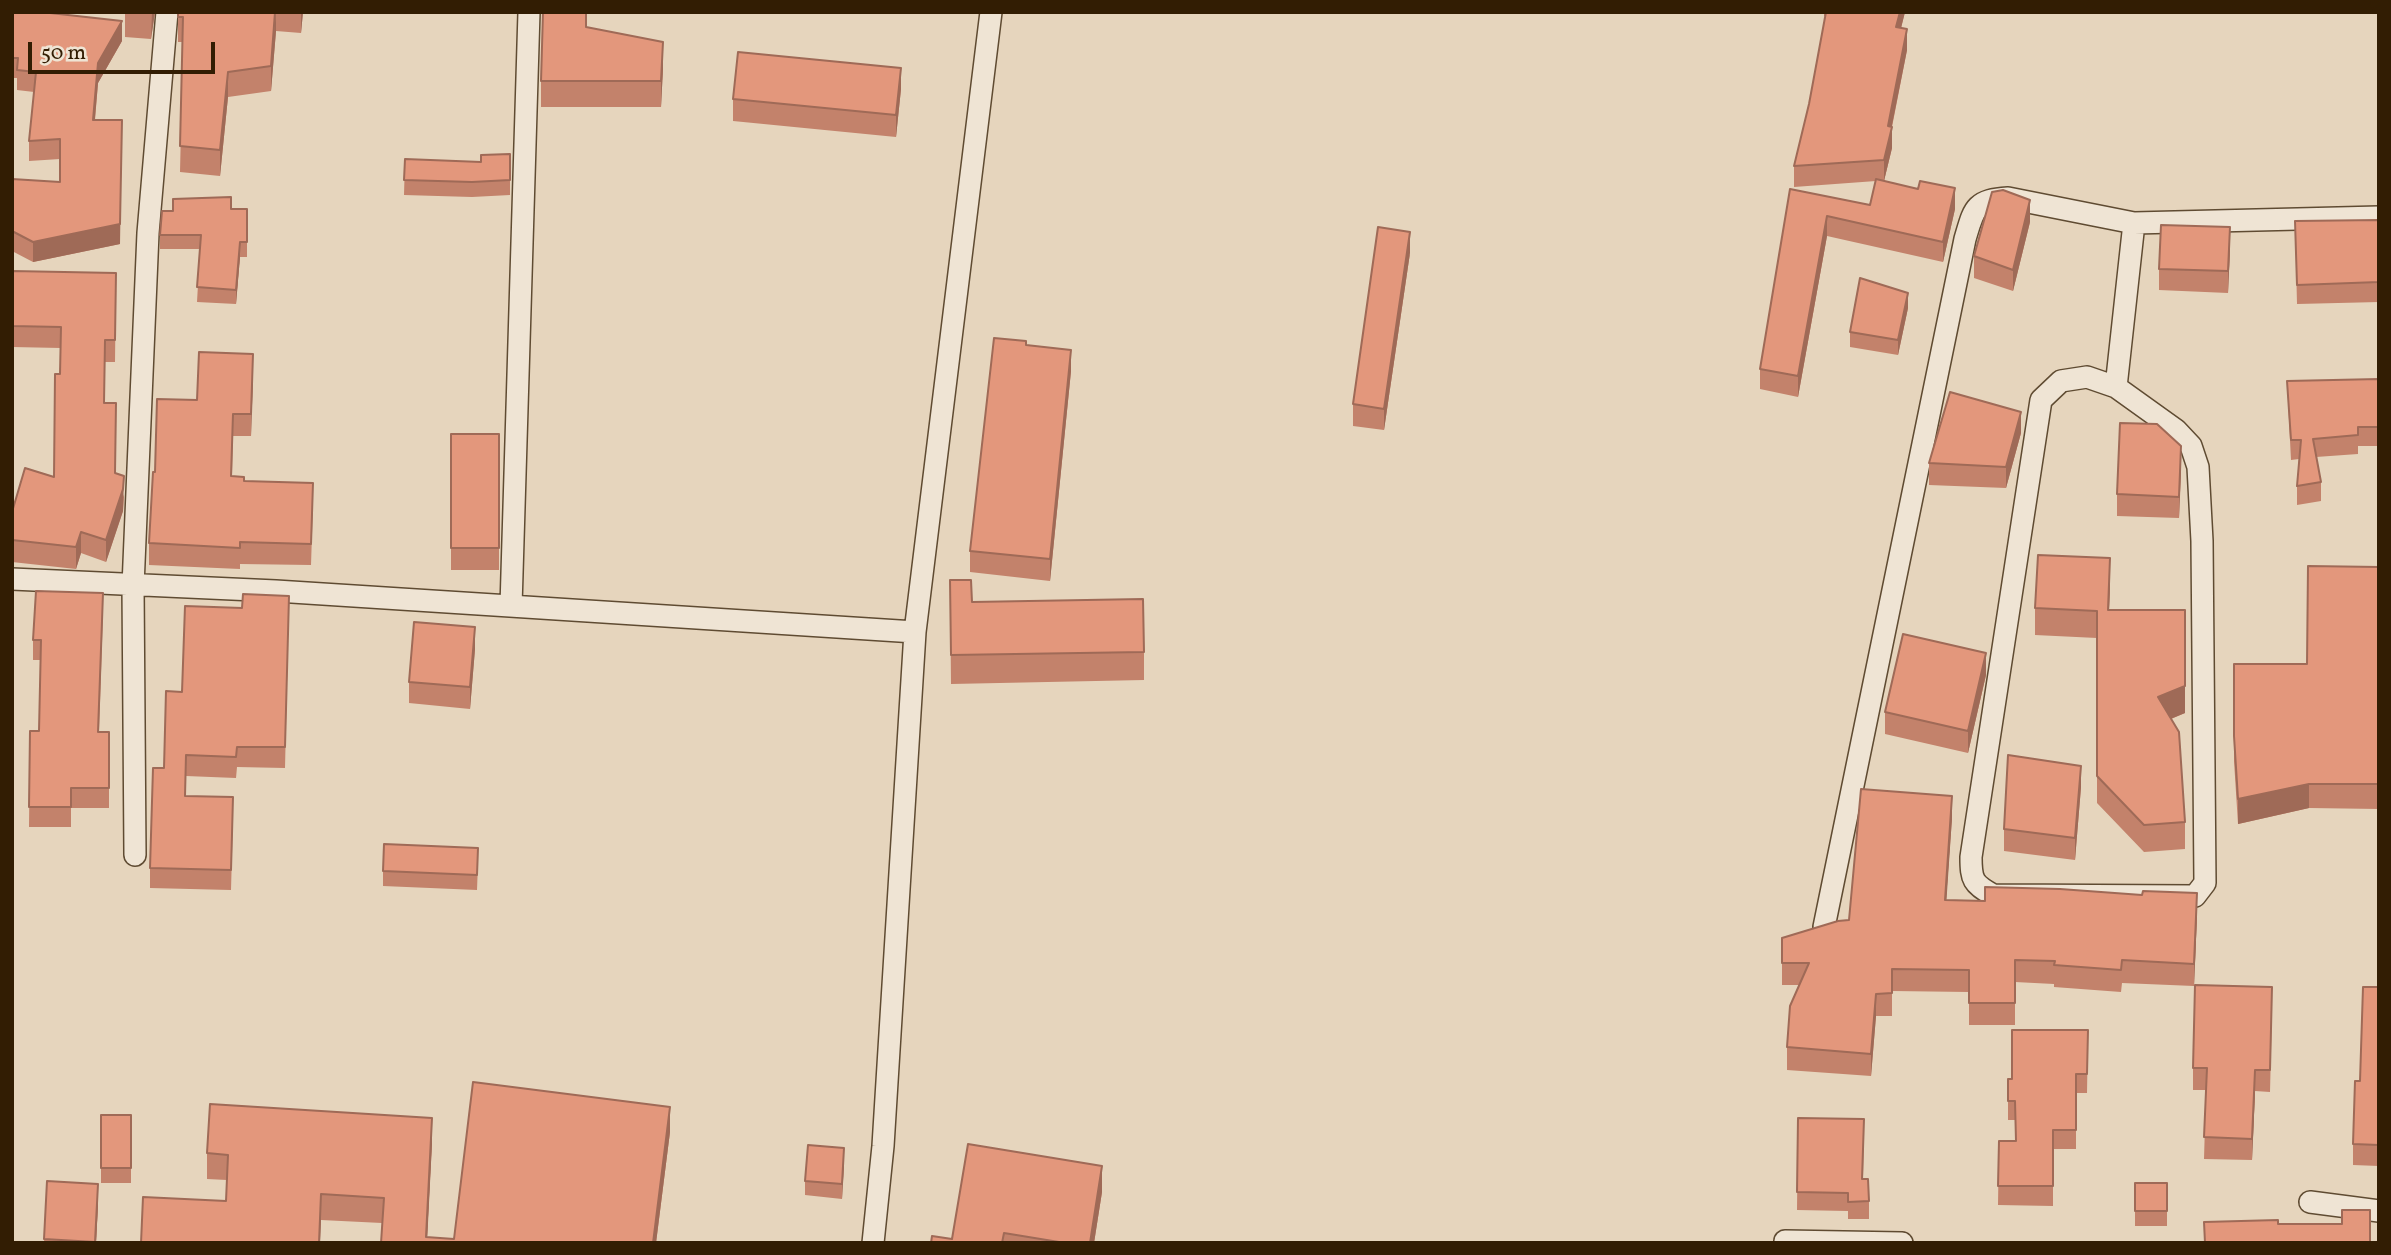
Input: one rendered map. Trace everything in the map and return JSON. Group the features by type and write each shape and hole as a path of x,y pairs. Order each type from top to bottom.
{"street":[{"path":"135,855 133,586 148,233 167,12"},
{"path":"511,606 529,12"},
{"path":"873,1243 883,1146 915,632 991,12"},
{"path":"1824,927 1965,239 1978,206 1989,199 2008,198 2134,223 2379,217"},
{"path":"2116,387 2134,223"},
{"path":"2087,377 2116,387 2176,430 2191,446 2198,467 2202,541 2205,883 2195,896 1993,895 1979,887 1971,876 1971,857 2041,400 2061,381 2087,377"},
{"path":"12,579 276,592 915,632"},
{"path":"2310,1202 2379,1211"},
{"path":"1785,1241 1902,1243"}],"building":[{"path":"12,12 41,12 122,21 98,63 93,120 122,120 120,224 33,242 12,231 12,179 60,182 60,139 29,141 36,72 17,70 18,58 12,58"},
{"path":"178,12 275,12 271,66 228,72 220,150 180,146 183,17 178,17"},
{"path":"543,12 586,12 586,27 663,42 661,81 541,81"},
{"path":"1826,12 1900,12 1896,27 1907,29 1888,126 1892,127 1884,160 1794,166"},
{"path":"738,52 901,68 896,115 733,99"},
{"path":"510,154 510,180 404,180 405,159 481,162 481,155"},
{"path":"1876,179 1918,189 1920,181 1955,188 1943,242 1827,216 1798,376 1760,369 1790,189 1870,205"},
{"path":"2003,190 2030,200 2013,270 1974,256 1992,192"},
{"path":"231,197 231,209 247,209 247,242 240,242 236,290 197,287 201,235 160,235 162,211 173,211 173,199"},
{"path":"2379,220 2379,282 2297,285 2295,221"},
{"path":"2161,225 2230,227 2228,271 2159,269"},
{"path":"1378,227 1410,232 1384,409 1353,404"},
{"path":"12,271 116,273 115,340 105,340 104,403 116,403 115,473 124,476 123,489 106,540 81,532 76,547 12,540 12,512 25,468 54,477 55,374 60,374 61,327 12,326"},
{"path":"1860,278 1908,293 1898,340 1850,332"},
{"path":"994,338 1071,350 1050,559 970,551"},
{"path":"199,352 253,354 251,414 233,414 231,476 244,477 244,481 313,483 311,544 240,542 240,548 149,543 157,399 197,400"},
{"path":"2379,379 2379,427 2358,427 2358,435 2313,439 2321,482 2297,486 2301,440 2291,440 2287,381"},
{"path":"1950,392 2021,412 2006,467 1929,463"},
{"path":"2120,423 2157,424 2181,446 2179,497 2117,494"},
{"path":"451,434 499,434 499,548 451,548"},
{"path":"2038,555 2110,558 2108,610 2185,610 2185,686 2158,697 2179,732 2185,822 2144,825 2097,776 2097,611 2035,608"},
{"path":"2308,566 2379,567 2379,784 2309,784 2238,799 2234,736 2234,664 2307,664"},
{"path":"950,580 971,580 972,602 1143,599 1144,652 951,655"},
{"path":"36,591 103,593 98,732 109,732 109,788 71,788 71,807 29,807 30,731 39,731 41,640 33,640"},
{"path":"243,594 289,596 285,747 237,747 236,757 186,755 185,796 233,797 231,870 150,868 153,768 164,768 166,691 182,692 185,606 242,608"},
{"path":"414,622 475,627 470,687 409,682"},
{"path":"1903,634 1986,653 1968,731 1885,712"},
{"path":"2008,755 2081,766 2075,838 2004,829"},
{"path":"1861,789 1952,796 1945,900 1985,901 1985,887 2142,895 2143,891 2197,893 2194,964 2122,960 2121,970 2054,965 2055,961 2015,960 2015,1003 1969,1003 1969,970 1892,969 1892,993 1876,994 1871,1054 1787,1047 1790,1006 1809,963 1782,963 1782,938 1849,920"},
{"path":"384,844 478,848 477,875 383,871"},
{"path":"2195,985 2272,987 2270,1070 2255,1070 2252,1139 2204,1137 2207,1068 2193,1068"},
{"path":"2363,987 2379,987 2379,1145 2353,1144 2355,1081 2360,1081"},
{"path":"2012,1030 2088,1030 2087,1074 2076,1074 2076,1130 2053,1130 2053,1186 1998,1186 1999,1141 2016,1141 2015,1101 2008,1101 2008,1079 2012,1079"},
{"path":"473,1082 670,1107 653,1243 381,1243 384,1198 321,1194 319,1243 141,1243 143,1197 226,1201 228,1155 207,1153 210,1104 432,1118 426,1237 454,1239"},
{"path":"101,1115 131,1115 131,1168 101,1168"},
{"path":"1798,1118 1864,1119 1862,1179 1868,1179 1869,1201 1848,1202 1848,1193 1797,1192"},
{"path":"968,1144 1102,1166 1090,1243 1065,1243 1004,1233 1002,1243 931,1243 932,1236 952,1239"},
{"path":"808,1145 844,1148 842,1184 805,1181"},
{"path":"47,1181 98,1184 95,1242 44,1239"},
{"path":"2135,1183 2167,1183 2167,1211 2135,1211"},
{"path":"2342,1210 2370,1210 2370,1243 2205,1243 2204,1222 2278,1220 2278,1224 2342,1224"}]}
